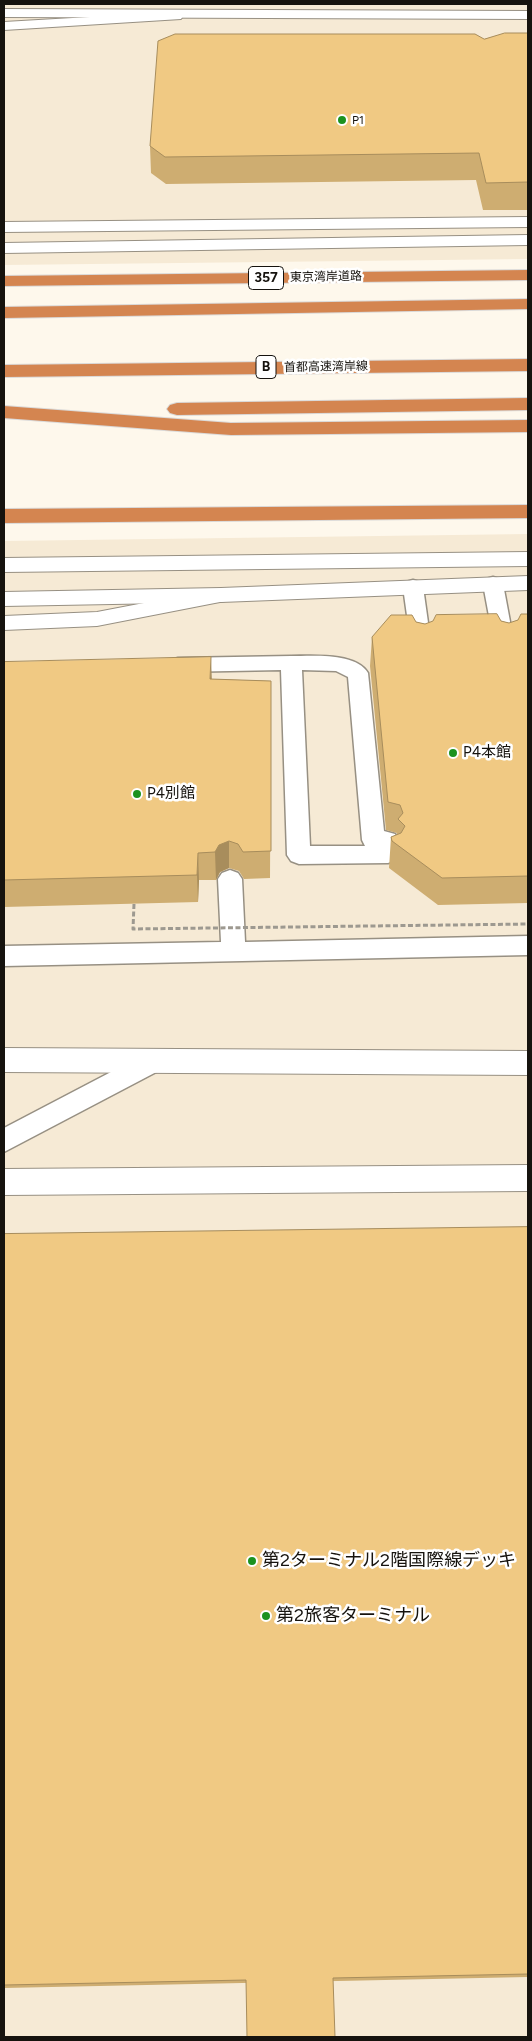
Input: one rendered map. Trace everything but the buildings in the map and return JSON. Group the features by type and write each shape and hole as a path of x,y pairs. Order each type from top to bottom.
{"highway":[{"name":"東京湾岸道路","path":"4,281 528,275"},
{"path":"4,313 528,304"},
{"name":"首都高速湾岸線","path":"4,371 528,365"},
{"path":"4,411 528,404"},
{"path":"4,411 231,429 528,426"},
{"path":"4,516 528,511"}],"street":[{"path":"4,13 176,16 528,15"},
{"path":"4,26 176,16"},
{"path":"4,227 528,222"},
{"path":"4,248 528,240"},
{"path":"4,565 528,559"},
{"path":"4,599 221,595 528,583"},
{"path":"4,623 97,619 221,595"},
{"path":"4,1060 528,1063"},
{"path":"4,1182 528,1178"}],"lane":[{"path":"493,584 504,643"},
{"path":"413,587 421,644"},
{"path":"162,665 291,663 339,664 358,673 373,840 387,847 299,855 291,663"},
{"path":"230,879 233,952"},
{"path":"4,956 528,946"},
{"path":"4,1141 153,1061"}],"path":[{"path":"134,904 133,929 528,924"}],"shaded area":[{"path":"4,4 528,4 528,259 4,265"},
{"path":"528,534 528,2037 4,2037 4,541"}],"place":[{"name":"P1","path":"342,120"},
{"name":"P4本館","path":"453,753"},
{"name":"P4別館","path":"137,794"},
{"name":"第2ターミナル2階国際線デッキ","path":"252,1561"},
{"name":"第2旅客ターミナル","path":"266,1616"}]}
